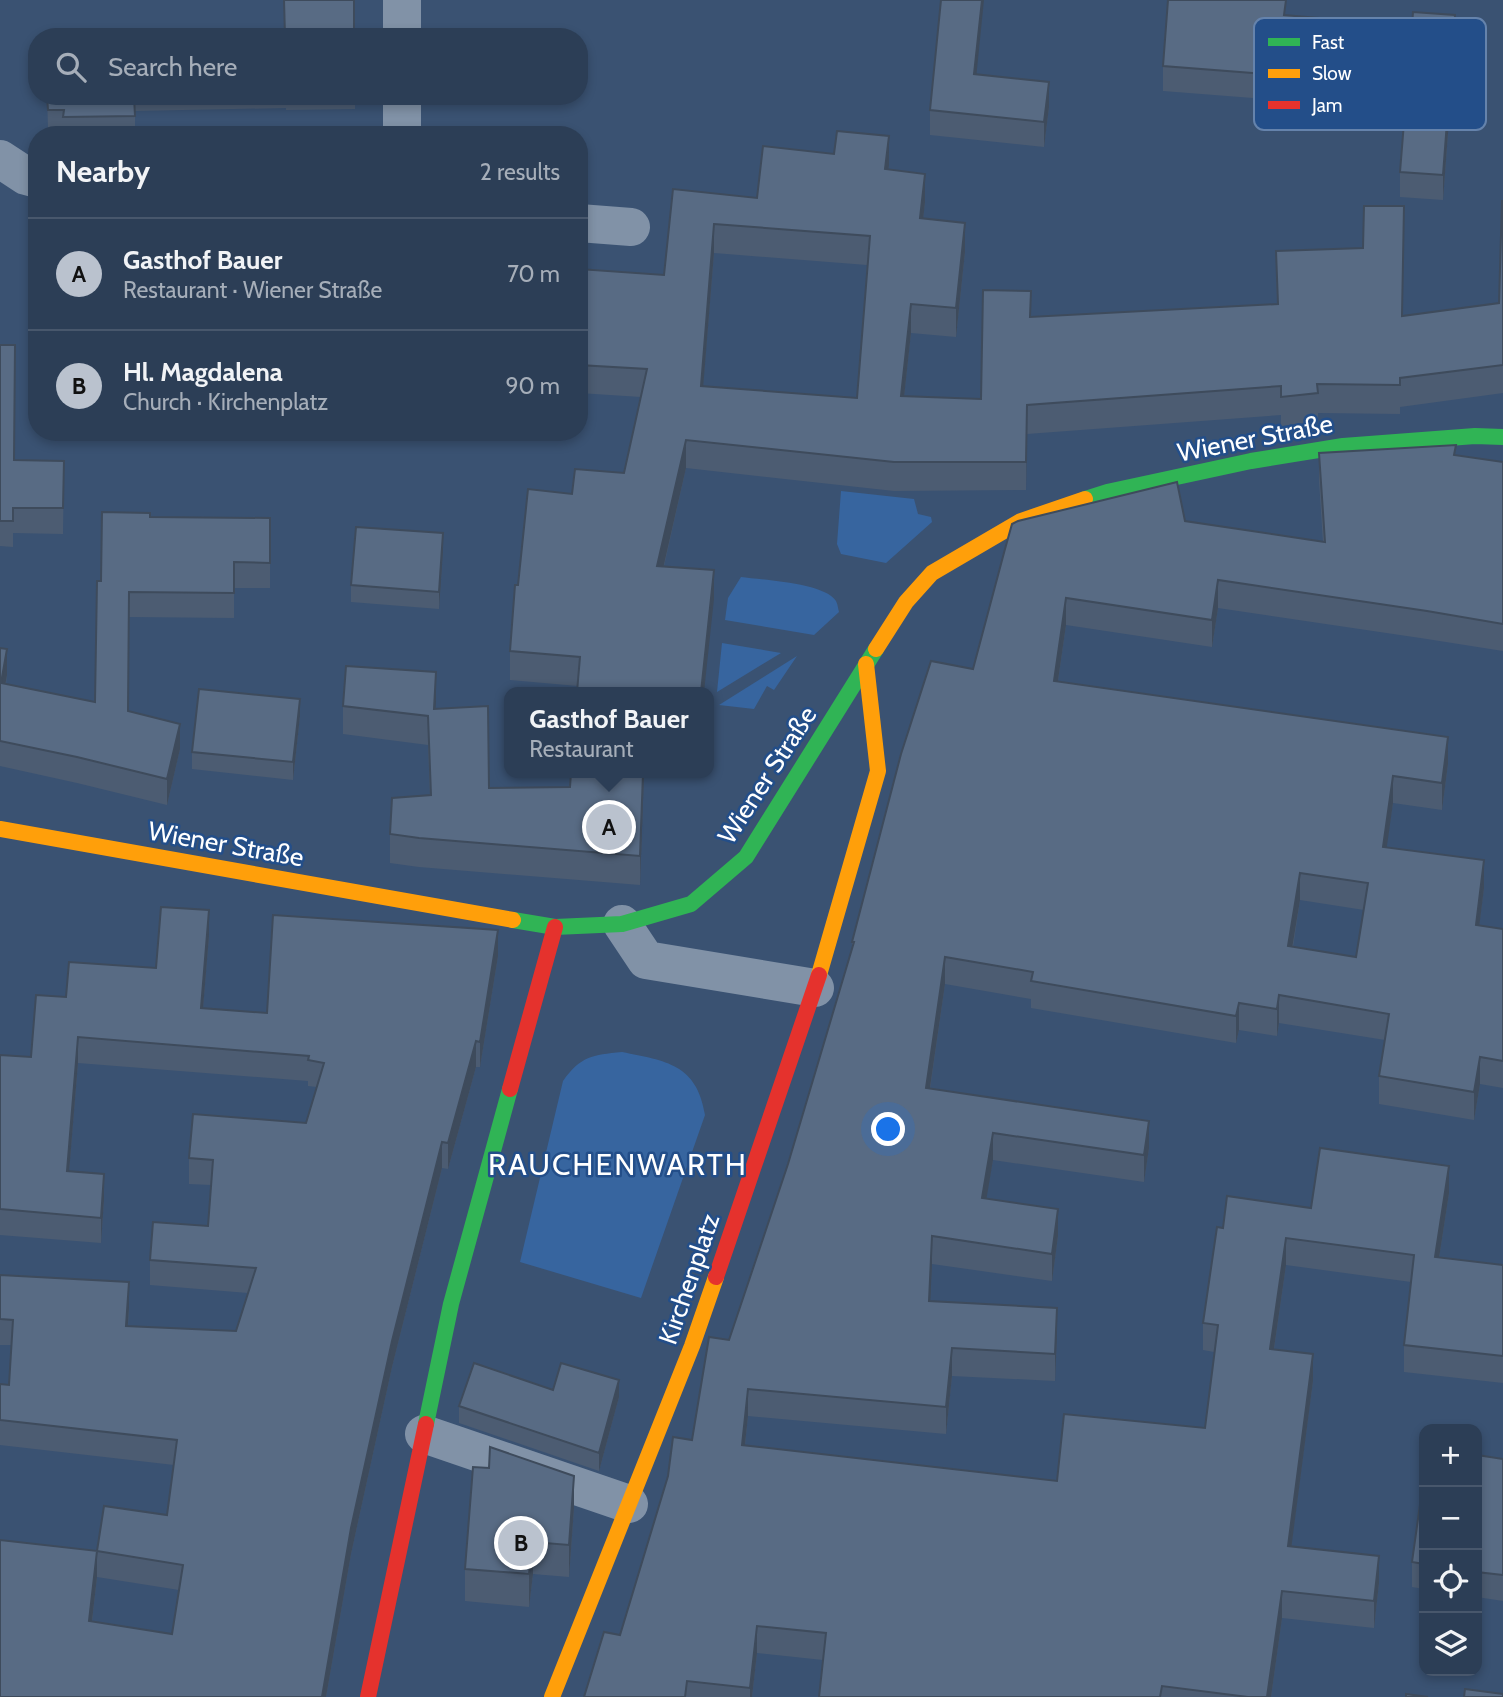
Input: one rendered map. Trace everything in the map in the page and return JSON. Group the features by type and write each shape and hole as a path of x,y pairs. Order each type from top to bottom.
{"street":[{"path":"402,0 402,28"},
{"path":"402,105 402,126"},
{"path":"0,159 28,177"},
{"path":"588,224 631,228"},
{"name":"Wiener Straße","path":"0,830 555,927 622,924 691,904 746,857 906,602 932,573 1021,521 1107,492 1264,459 1343,446 1475,436 1503,437"},
{"name":"Kirchenplatz","path":"552,1697 692,1346 815,988 878,771 866,664"},
{"path":"622,924 646,960 815,988"},
{"path":"369,1697 451,1304 555,927"},
{"path":"424,1434 629,1504"}],"shaded area":[{"path":"841,491 914,499 918,514 931,517 932,522 886,563 841,554 837,544"},
{"path":"741,577 792,583 819,590 836,601 839,612 814,635 725,620 728,598"},
{"path":"722,643 781,653 717,692"},
{"path":"797,656 774,690 767,686 754,709 719,705"},
{"path":"622,1052 665,1062 687,1075 701,1098 705,1115 641,1298 520,1262 563,1081 576,1066 588,1058"}],"building":[{"path":"284,0 354,0 354,28 285,28"},
{"path":"941,0 982,0 974,74 1049,82 1044,122 930,110"},
{"path":"1168,0 1286,0 1284,15 1319,18 1254,18 1254,73 1163,66"},
{"path":"1413,12 1455,15 1455,18 1413,18"},
{"path":"48,105 134,105 135,116 63,117 64,110 48,110"},
{"path":"1403,130 1446,130 1443,175 1400,172"},
{"path":"837,131 889,136 885,169 925,174 920,218 965,223 956,308 911,304 901,396 981,399 983,290 1031,291 1030,317 1278,304 1276,251 1363,248 1364,206 1404,206 1402,316 1499,303 1503,201 1503,365 1400,378 1400,385 1317,384 1318,393 1281,397 1281,386 1027,405 1026,462 894,462 686,440 657,566 714,570 702,687 577,687 580,657 510,651 515,585 518,585 528,489 572,494 575,469 624,473 647,369 588,366 588,270 664,275 673,189 757,198 763,146 834,154","holes":["714,224 870,236 857,398 701,386"]},
{"path":"0,345 15,345 14,460 64,461 63,508 13,508 13,521 0,521"},
{"path":"1456,445 1454,455 1503,462 1503,624 1218,580 1212,620 1066,598 1054,681 1448,737 1442,783 1393,776 1383,847 1484,860 1476,925 1503,929 1503,1061 1480,1057 1474,1092 1379,1076 1389,1014 1279,995 1277,1009 1239,1003 1236,1016 1031,981 1033,972 945,957 926,1088 1149,1121 1144,1155 993,1133 982,1198 1058,1209 1052,1254 932,1236 929,1301 1057,1308 1055,1354 952,1348 946,1407 748,1389 742,1445 1057,1481 1064,1414 1205,1428 1218,1325 1203,1323 1217,1227 1223,1228 1227,1196 1311,1208 1320,1148 1449,1166 1435,1257 1503,1265 1503,1356 1404,1345 1414,1255 1286,1238 1270,1349 1313,1354 1288,1546 1379,1556 1374,1601 1282,1591 1267,1697 1162,1686 1160,1697 819,1697 826,1633 757,1626 750,1688 687,1681 685,1697 584,1697 604,1632 620,1635 668,1476 673,1437 692,1440 709,1337 729,1340 788,1164 854,942 901,754 931,661 973,669 1012,524 1177,482 1185,521 1325,542 1319,453","holes":["1300,873 1368,883 1356,957 1288,946"]},
{"path":"102,512 150,513 150,517 270,518 270,563 234,562 234,593 129,592 128,711 180,724 167,779 0,741 0,648 7,649 1,683 95,702 97,581 101,581"},
{"path":"356,527 443,533 439,592 351,585"},
{"path":"346,666 436,672 434,709 488,706 489,788 570,787 571,778 643,778 640,856 390,834 392,798 431,795 428,716 343,706"},
{"path":"199,689 300,699 293,762 192,752"},
{"path":"161,907 209,910 201,1008 267,1013 273,915 498,930 480,1042 476,1041 448,1143 442,1142 392,1341 351,1528 322,1697 0,1697 0,1540 97,1551 104,1506 167,1515 177,1440 0,1420 0,1384 9,1385 13,1320 0,1319 0,1275 129,1282 126,1326 236,1331 256,1268 150,1260 153,1222 208,1226 213,1160 189,1158 193,1114 306,1123 324,1063 308,1060 309,1056 78,1037 67,1171 104,1174 101,1218 0,1209 0,1055 31,1057 36,995 66,997 69,962 156,968","holes":["97,1551 183,1565 172,1634 89,1621"]},
{"path":"474,1363 553,1390 561,1363 619,1380 599,1453 459,1406"},
{"path":"490,1447 574,1476 569,1545 533,1542 529,1574 465,1569 473,1467 489,1468"},
{"path":"1482,1456 1503,1459 1503,1575 1482,1573"},
{"path":"1419,1512 1419,1563 1412,1562"},
{"path":"1465,1689 1503,1694 1503,1697 1464,1697"},
{"path":"1406,1694 1428,1697 1406,1697"}],"traffic: fast":[{"path":"1085,499 1251,461 1343,446 1475,436 1503,437"},
{"path":"513,920 555,927 622,924 691,904 746,857 876,649"},
{"path":"426,1424 451,1304 510,1089"}],"traffic: slow":[{"path":"876,649 906,602 932,573 1021,521 1085,499"},
{"path":"819,975 878,771 866,664"},
{"path":"0,829 513,920"},
{"path":"552,1697 692,1346 716,1277"}],"traffic: jam":[{"path":"510,1089 555,927"},
{"path":"716,1277 819,975"},
{"path":"368,1697 426,1424"}],"place":[{"name":"Gasthof Bauer","path":"609,827"},
{"name":"Hl. Magdalena","path":"521,1543"}],"district":[{"name":"RAUCHENWARTH","path":"618,1165"}]}
